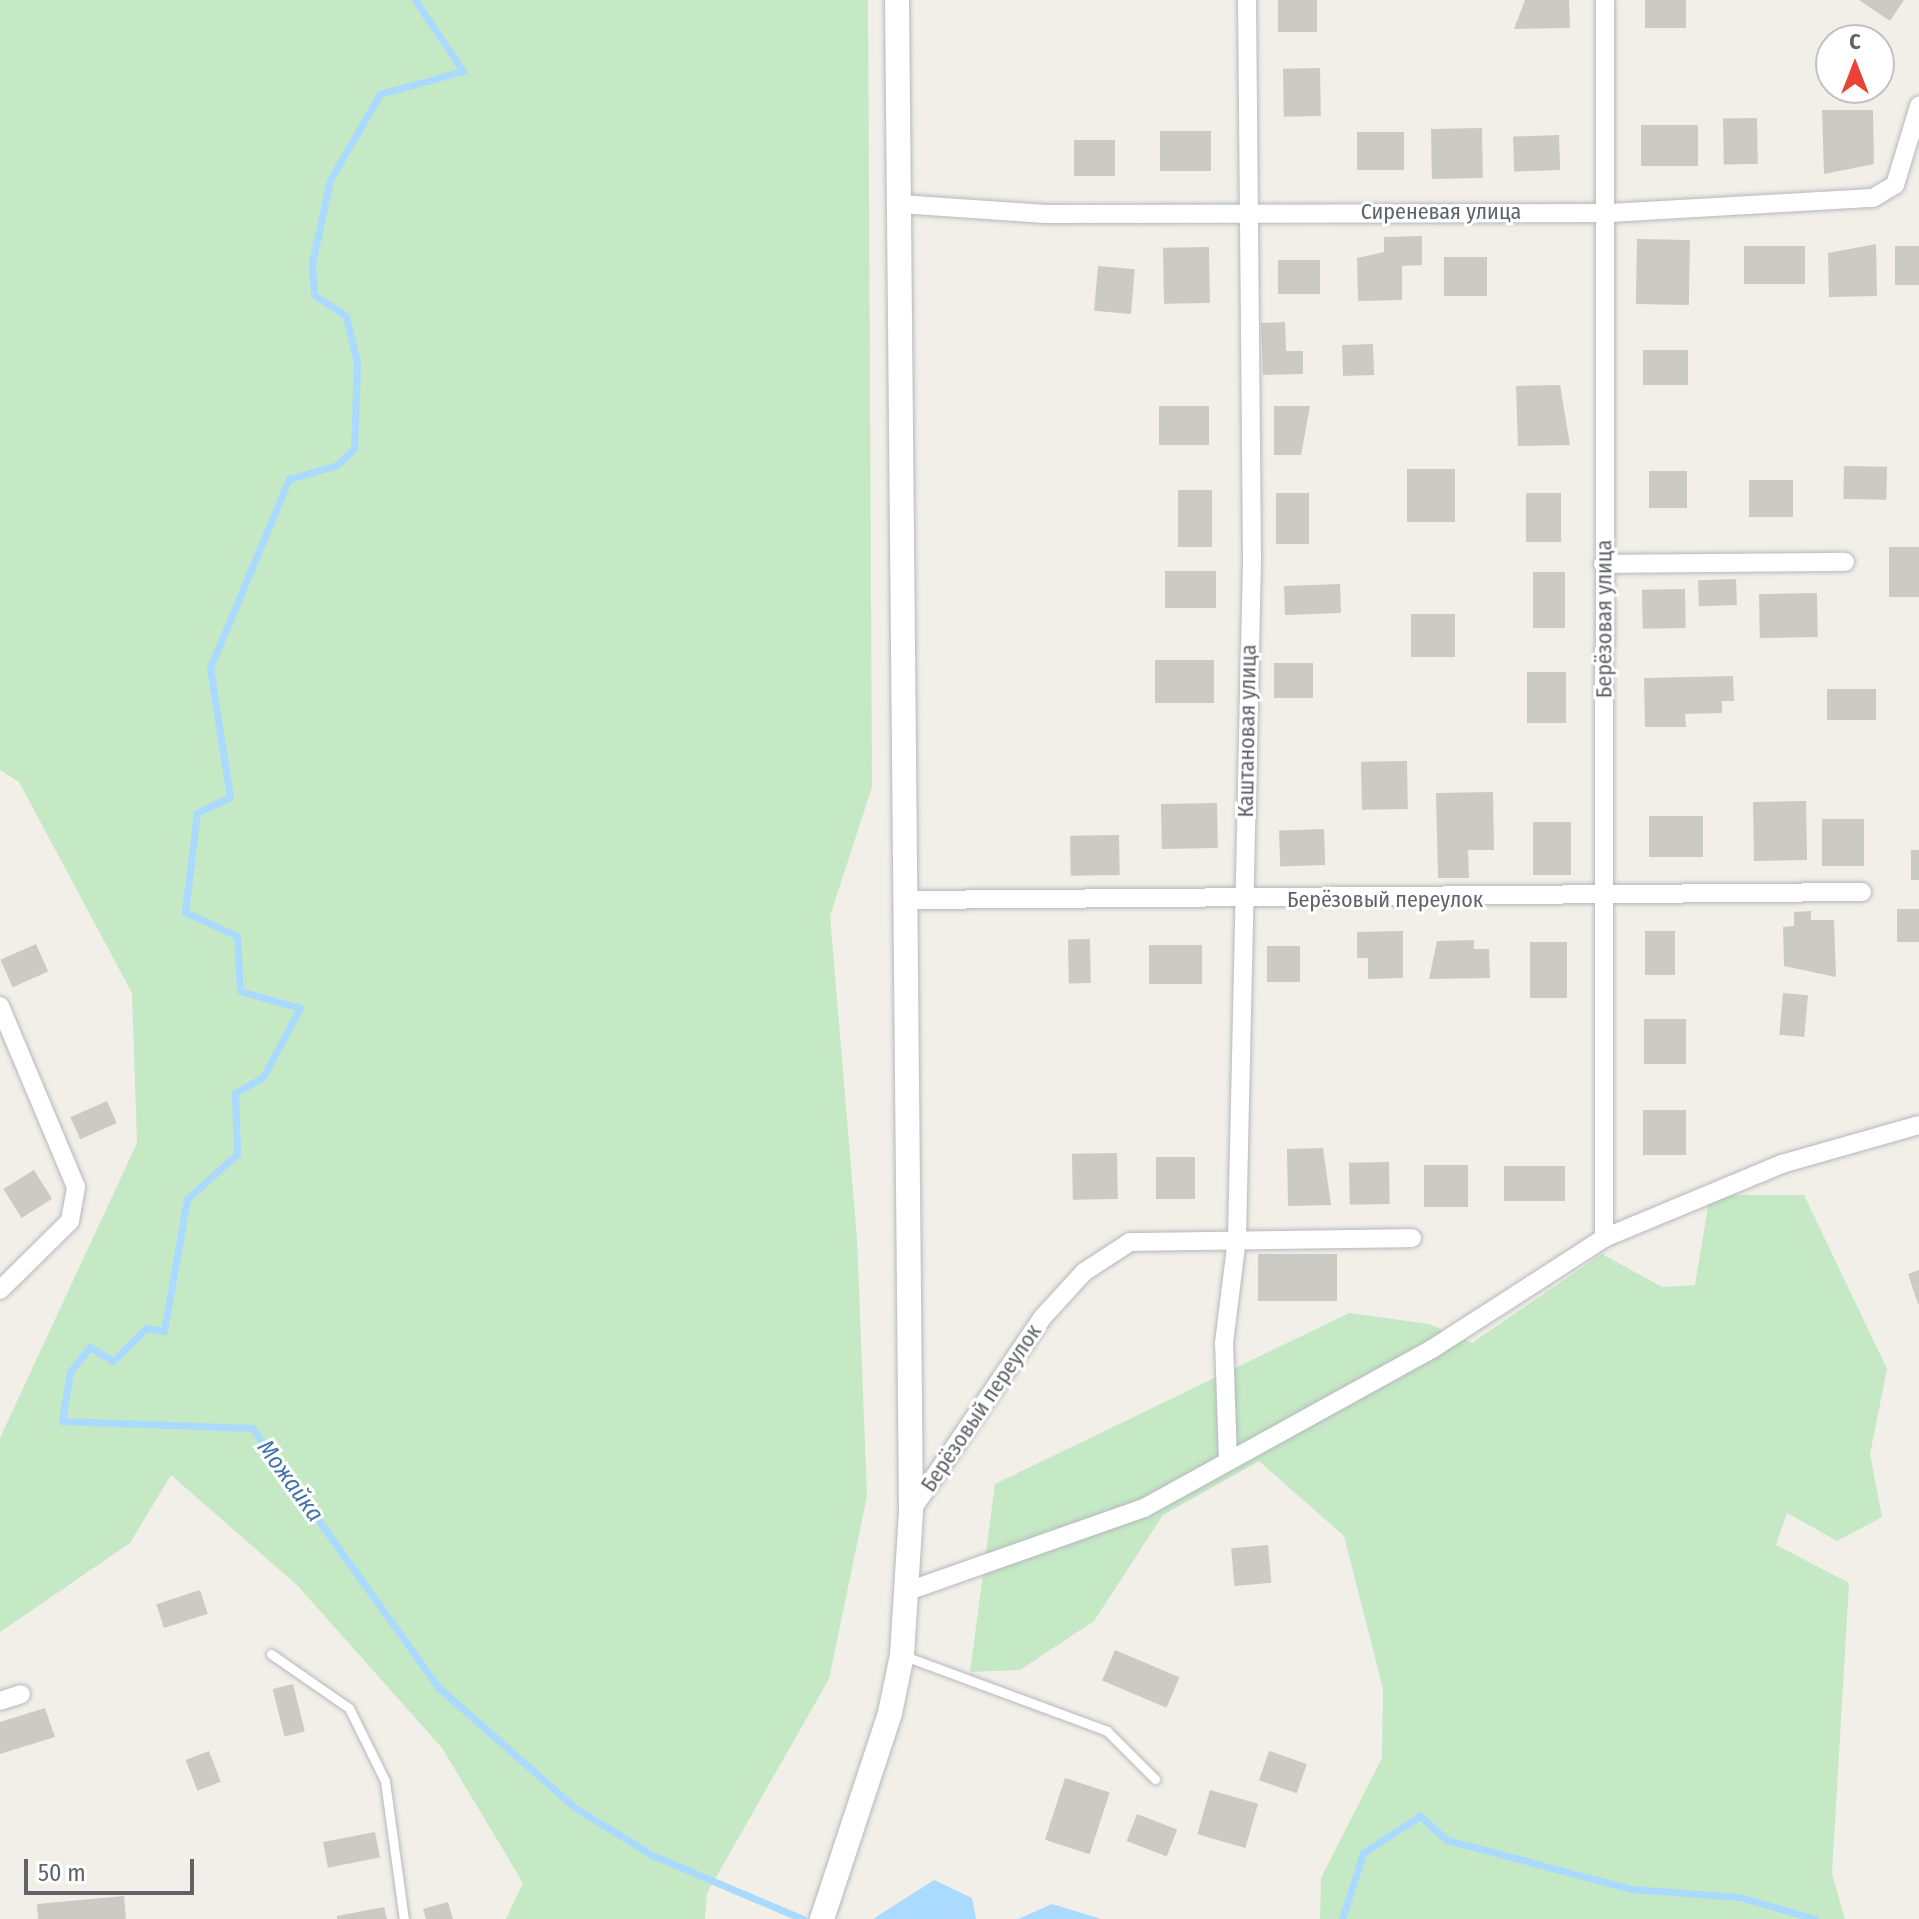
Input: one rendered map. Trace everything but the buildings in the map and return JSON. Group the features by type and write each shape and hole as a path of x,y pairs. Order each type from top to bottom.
{"main road":[{"path":"822,1919 890,1713 902,1655 908,1591 911,1511 908,900 897,0"}],"street":[{"name":"Каштановая улица","path":"1228,1461 1224,1343 1237,1238 1243,900 1249,211 1247,0"},
{"name":"Берёзовая улица","path":"1604,1238 1603,564 1610,213 1605,0"},
{"name":"Сиреневая улица","path":"900,204 1046,214 1249,211 1610,213 1873,198 1895,185 1919,106"},
{"path":"1603,564 1845,562"},
{"name":"Берёзовый переулок","path":"908,900 1605,898 1862,892"},
{"path":"0,1006 76,1187 70,1221 0,1290"},
{"path":"908,1591 1144,1508 1432,1349 1604,1238 1782,1164 1919,1125"},
{"name":"Берёзовый переулок","path":"911,1511 1042,1318 1084,1272 1130,1242 1237,1238 1412,1238"},
{"path":"0,1701 21,1694"}],"lane":[{"path":"271,1654 349,1708 385,1781 404,1919"},
{"path":"902,1655 1107,1731 1155,1779"}],"green space":[{"path":"0,0 868,0 872,787 830,916 857,1238 867,1496 829,1679 707,1893 705,1919 506,1919 523,1883 442,1748 297,1585 171,1475 130,1543 0,1632 0,1438 137,1143 132,993 19,782 0,770"},
{"path":"1710,1195 1804,1195 1887,1369 1870,1454 1882,1517 1837,1541 1787,1513 1776,1545 1849,1583 1832,1874 1845,1919 1320,1919 1321,1878 1382,1758 1383,1689 1344,1536 1259,1461 1163,1515 1094,1621 1020,1670 970,1672 995,1484 1349,1313 1429,1324 1472,1343 1602,1254 1662,1287 1695,1285"}],"water":[{"path":"934,1880 972,1898 976,1919 873,1919"},
{"path":"1052,1904 1101,1919 1018,1919"}],"waterway":[{"name":"Можайка","path":"415,0 463,71 380,94 330,180 312,263 314,295 346,316 357,363 354,449 337,465 289,479 210,668 230,797 197,813 185,912 237,936 240,991 300,1008 263,1077 235,1093 237,1154 187,1199 164,1331 146,1328 113,1361 90,1347 70,1372 62,1421 252,1428 438,1687 574,1807 652,1855 803,1919"},
{"path":"1342,1919 1363,1853 1420,1816 1447,1840 1631,1889 1739,1897 1815,1919"}]}
